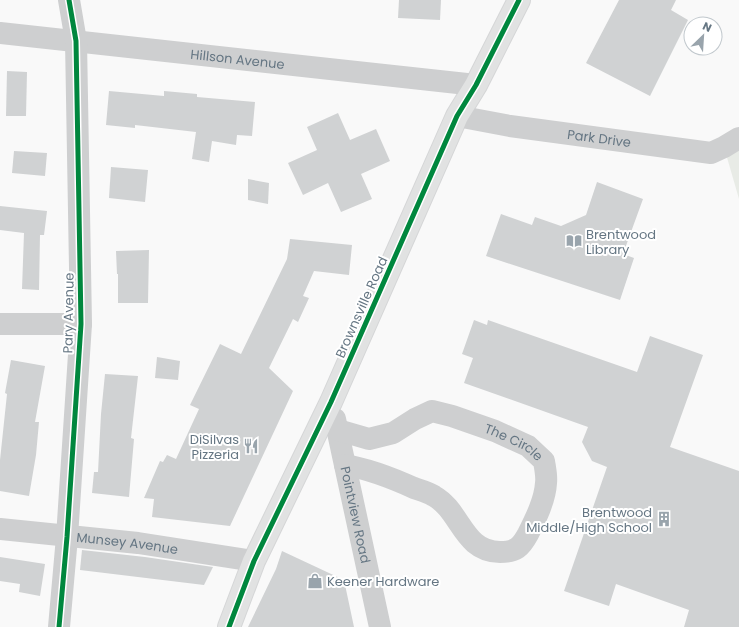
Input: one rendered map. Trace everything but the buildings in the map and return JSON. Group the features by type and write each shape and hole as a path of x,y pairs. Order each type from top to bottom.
{"main road":[{"name":"Brownsville Road","path":"230,627 254,561 331,402 457,116 476,84 519,0"}],"street":[{"name":"Pary Avenue","path":"59,627 67,536 81,324 76,41 69,0"},
{"name":"Hillson Avenue","path":"0,33 476,84"},
{"name":"Park Drive","path":"457,116 510,126 711,153 739,138"},
{"path":"0,324 81,324"},
{"name":"Pointview Road","path":"331,402 380,627"},
{"name":"The Circle","path":"338,430 369,439 393,433 415,419 432,411 452,416 495,431 528,446 544,461 546,482 540,508 521,545 509,552 491,552 481,548 470,539 448,506 434,496 390,478 358,467 345,465"},
{"name":"Munsey Avenue","path":"0,528 138,543 254,561"}],"shaded area":[{"path":"739,138 739,199 724,147"}],"cycle path":[{"path":"59,627 67,537 81,324 76,41 69,0"},
{"path":"229,627 254,561 331,402 457,116 476,85 519,0"}],"place":[{"name":"Brentwood Library","path":"574,241"},
{"name":"DiSilvas Pizzeria","path":"251,446"},
{"name":"Brentwood Middle/High School","path":"664,519"},
{"name":"Keener Hardware","path":"315,581"}]}
